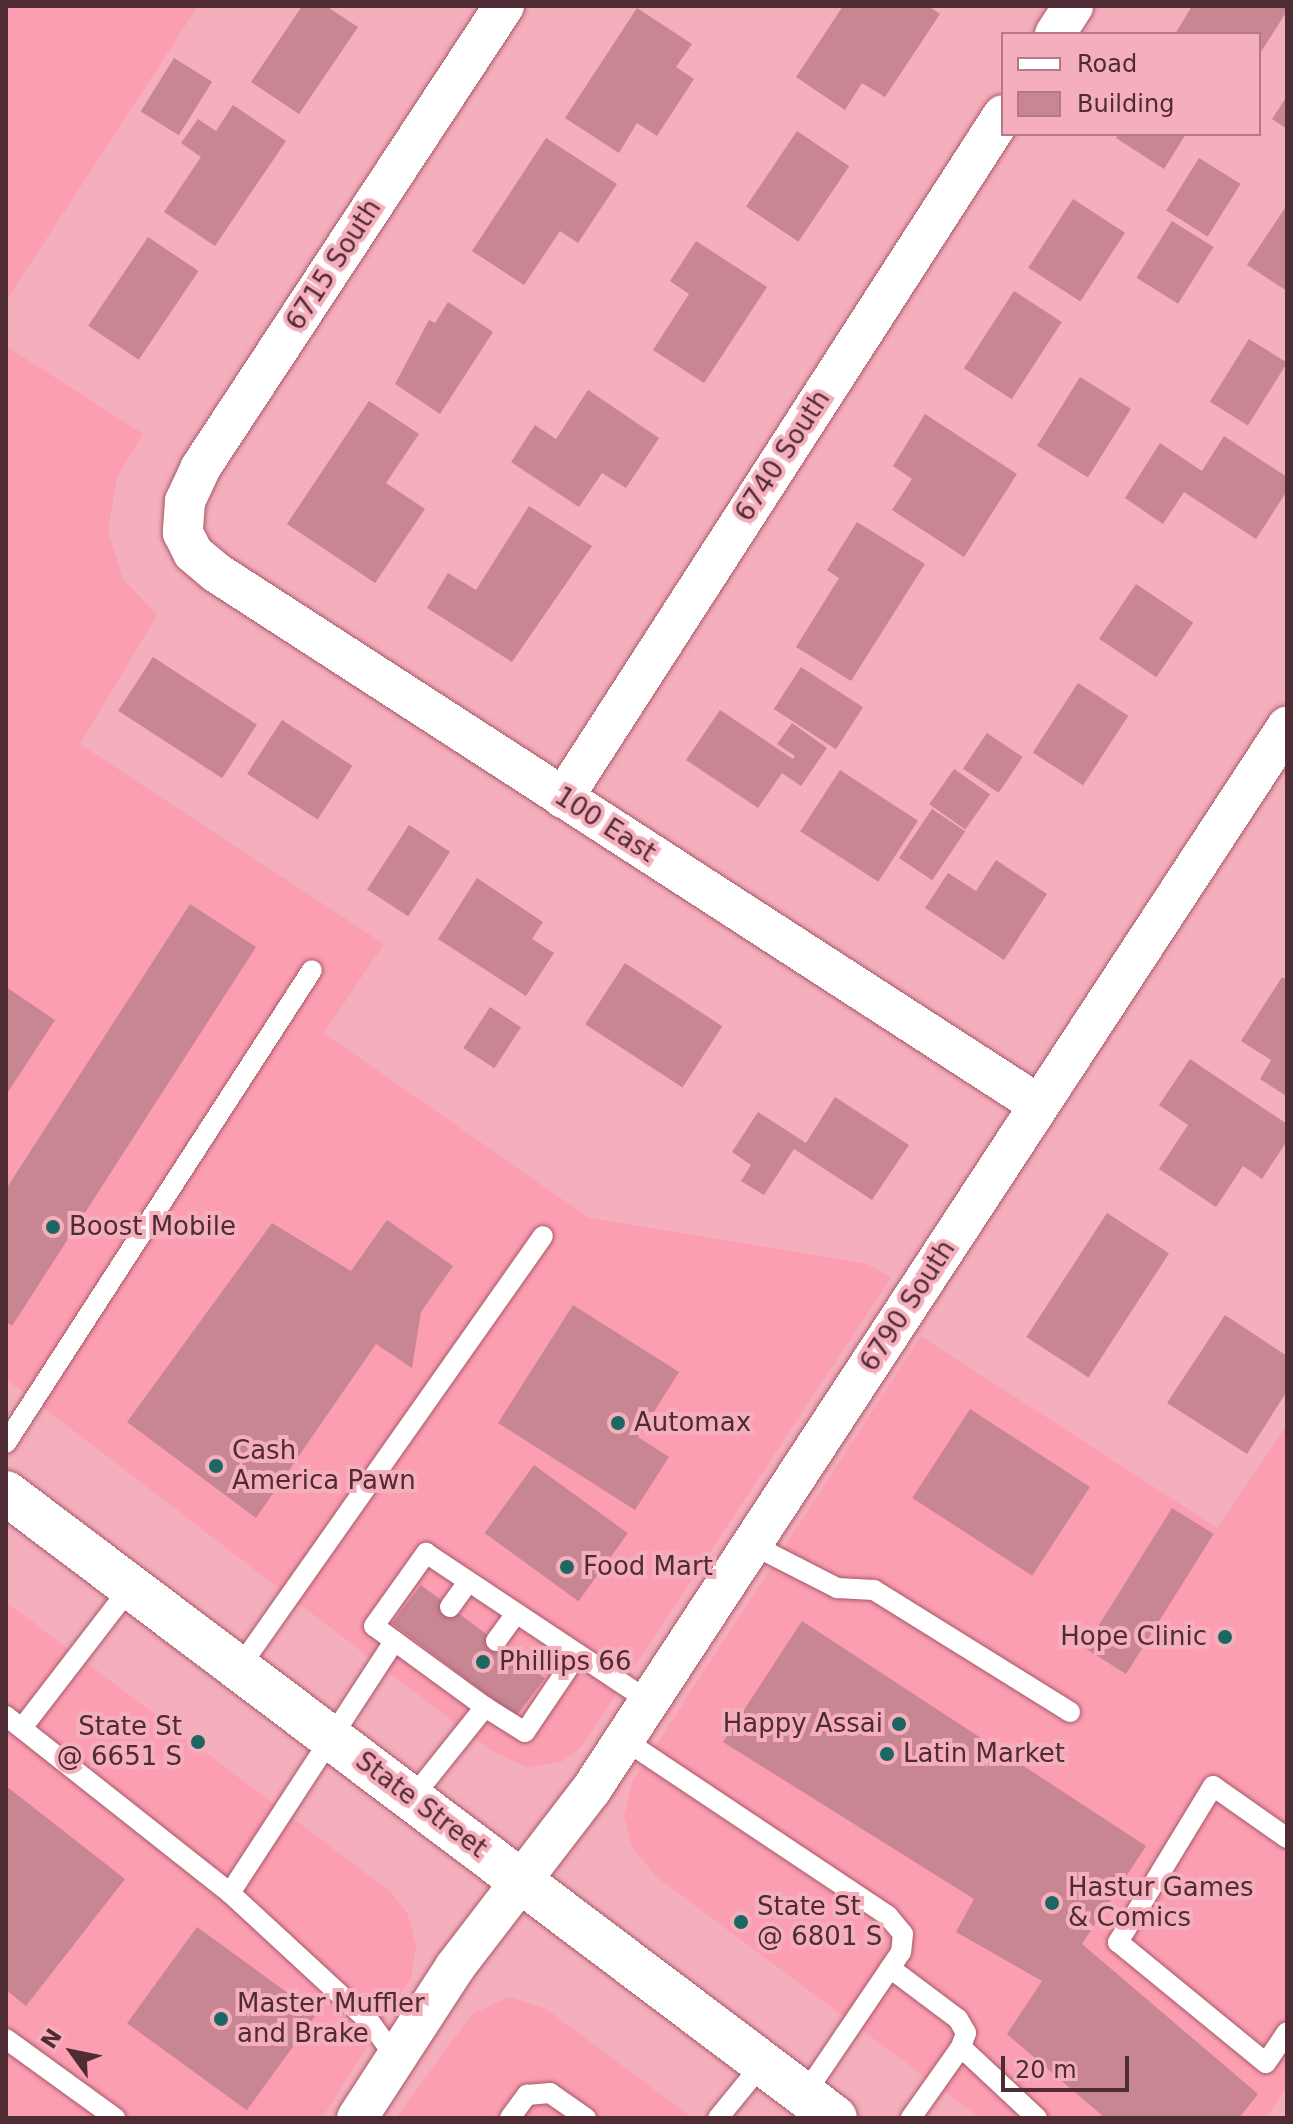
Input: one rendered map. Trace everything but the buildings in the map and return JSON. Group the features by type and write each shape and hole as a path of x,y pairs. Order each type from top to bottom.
{"main road":[{"name":"State Street","path":"6,1493 820,2106"}],"street":[{"name":"6715 South","path":"183,533 185,501 201,467 504,6"},
{"path":"1056,32 1073,6"},
{"name":"6740 South","path":"563,798 1001,118"},
{"name":"100 East","path":"183,533 193,553 217,573 1039,1105"},
{"name":"6790 South","path":"357,2118 455,1967 521,1881 649,1701 1287,727"}],"lane":[{"path":"6,1443 312,970"},
{"path":"239,1668 543,1236"},
{"path":"751,1544 837,1588 874,1590 1070,1712"},
{"path":"577,1655 525,1732 485,1707 462,1684 418,1651 394,1641 374,1626 426,1553 515,1615 649,1701"},
{"path":"450,1607 468,1582"},
{"path":"130,1588 14,1722 230,1893 370,2022 396,2058"},
{"path":"496,1641 515,1615"},
{"path":"230,1893 329,1736 394,1641"},
{"path":"412,1798 485,1707"},
{"path":"623,1739 888,1916 903,1934 901,1952 820,2106"},
{"path":"1287,1838 1213,1786 1118,1942 1266,2063 1287,2032"},
{"path":"890,1968 958,2019 966,2033 961,2047 911,2118"},
{"path":"6,2039 115,2118"},
{"path":"961,2047 1037,2118"},
{"path":"718,2118 763,2063"},
{"path":"510,2118 527,2095 550,2093 586,2118"}],"shaded area":[{"path":"6,6 198,6 6,301"},
{"path":"6,346 143,434 117,477 108,531 123,579 157,615 80,744 384,944 324,1033 589,1218 868,1264 891,1278 582,1746 563,1761 528,1768 490,1750 6,1379"},
{"path":"921,1336 1217,1528 1287,1425 1287,2086 1266,2118 980,2118 658,1878 633,1849 624,1816 632,1782"},
{"path":"6,1602 391,1892 408,1915 416,1946 411,1978 322,2118 6,2118"},
{"path":"509,1997 546,2009 693,2118 396,2118 472,2014"}],"place":[{"name":"Boost Mobile","path":"53,1227"},
{"name":"Automax","path":"618,1423"},
{"name":"Cash America Pawn","path":"216,1466"},
{"name":"Food Mart","path":"567,1567"},
{"name":"Hope Clinic","path":"1225,1637"},
{"name":"Phillips 66","path":"483,1662"},
{"name":"Happy Assai","path":"899,1724"},
{"name":"State St @ 6651 S","path":"198,1742"},
{"name":"Latin Market","path":"887,1754"},
{"name":"Hastur Games & Comics","path":"1052,1903"},
{"name":"State St @ 6801 S","path":"741,1922"},
{"name":"Master Muffler and Brake","path":"221,2019"}]}
